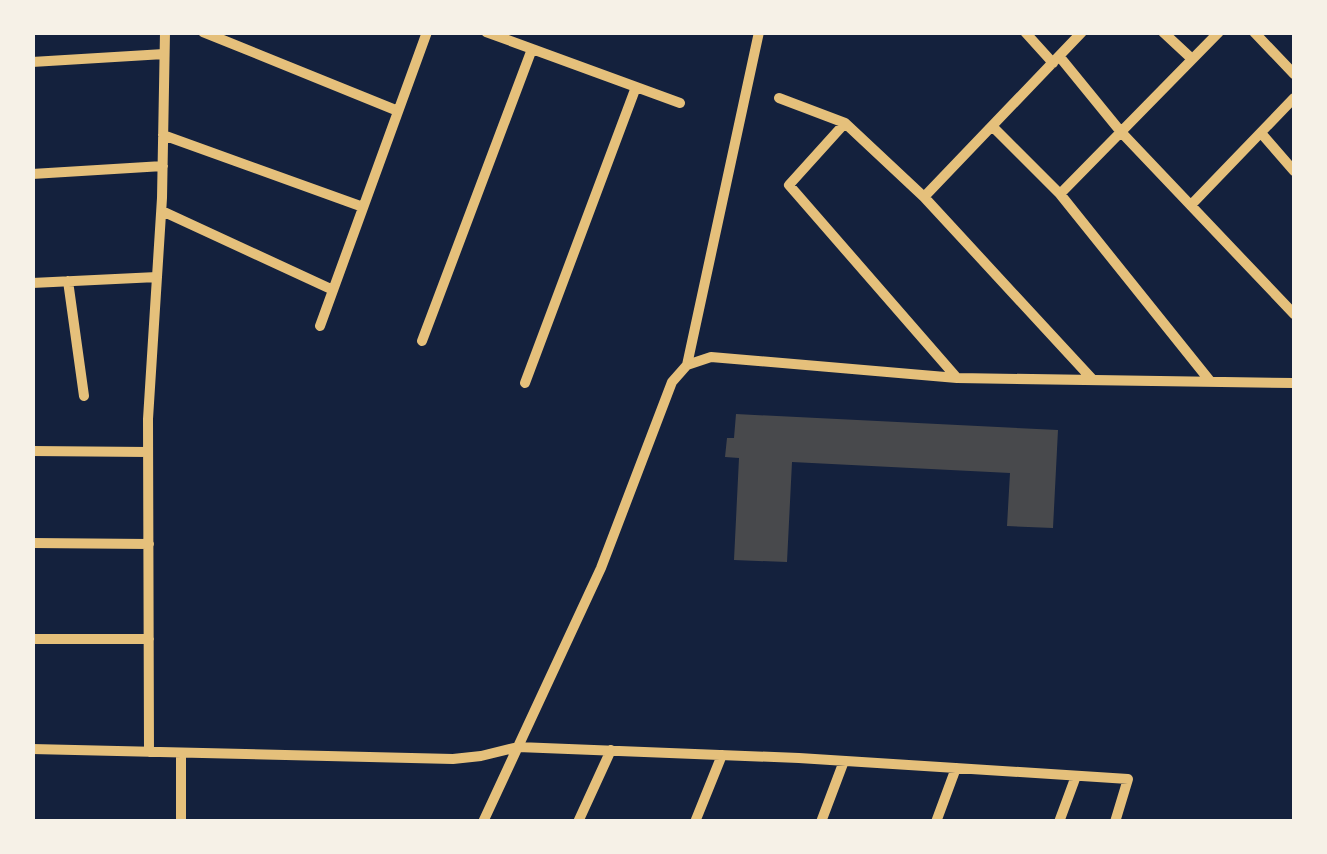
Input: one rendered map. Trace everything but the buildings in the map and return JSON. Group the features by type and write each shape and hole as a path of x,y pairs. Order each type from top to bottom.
{"street":[{"path":"149,752 148,419 162,212 164,32"},
{"path":"203,32 398,111"},
{"path":"320,326 427,32"},
{"path":"486,32 680,102"},
{"path":"483,822 600,568 672,382 687,365 759,32"},
{"path":"1025,32 1056,59 1294,314"},
{"path":"924,197 1082,32"},
{"path":"1162,32 1192,60"},
{"path":"1060,194 1219,32"},
{"path":"1254,32 1294,74"},
{"path":"422,341 532,49"},
{"path":"32,62 164,54"},
{"path":"525,384 636,87"},
{"path":"779,98 846,122 924,197 1093,380"},
{"path":"1191,205 1294,98"},
{"path":"846,122 788,185 957,378"},
{"path":"992,126 1060,194 1210,382"},
{"path":"1261,132 1294,171"},
{"path":"163,136 363,207"},
{"path":"32,174 163,166"},
{"path":"162,212 332,290"},
{"path":"32,283 158,277"},
{"path":"68,281 84,396"},
{"path":"687,365 711,357 957,378 1294,383"},
{"path":"32,451 148,452"},
{"path":"32,543 148,544"},
{"path":"32,639 149,640"},
{"path":"32,749 453,760 518,746 1128,779 1115,822"},
{"path":"578,822 611,750"},
{"path":"180,753 181,822"},
{"path":"695,822 722,755"},
{"path":"822,822 844,761"},
{"path":"936,822 956,768"},
{"path":"1059,822 1076,776"}]}
